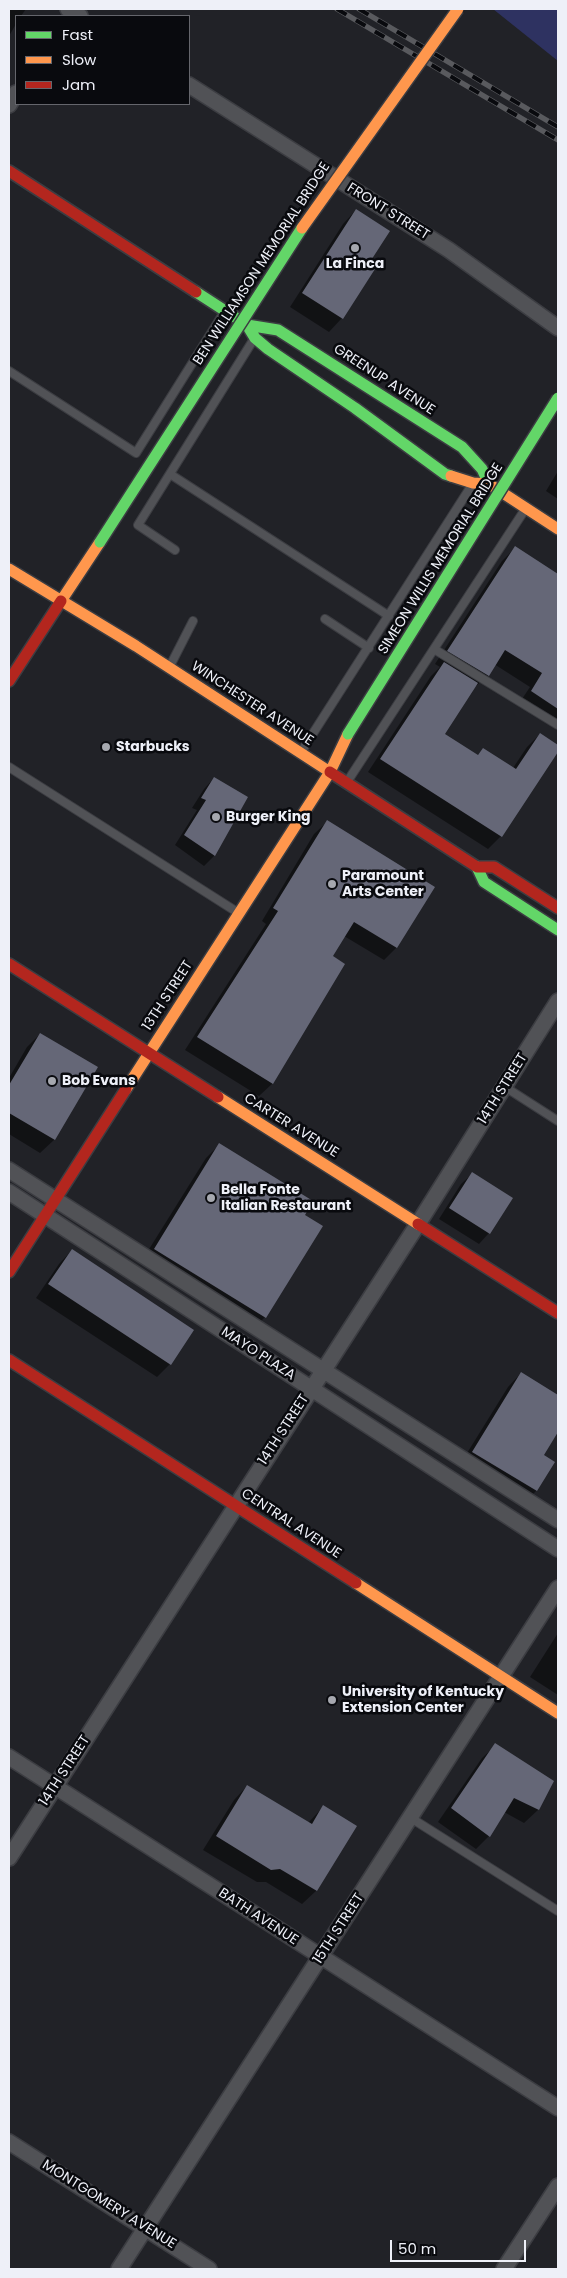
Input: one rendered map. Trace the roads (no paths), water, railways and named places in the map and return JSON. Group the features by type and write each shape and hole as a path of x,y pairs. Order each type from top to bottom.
{"main road":[{"name":"BEN WILLIAMSON MEMORIAL BRIDGE","path":"9,681 317,204 458,9"},
{"name":"GREENUP AVENUE","path":"9,171 247,325 278,330 462,447 482,469 488,484"},
{"name":"GREENUP AVENUE","path":"247,325 254,338 268,349 355,408 446,474 473,483 488,484 558,529"},
{"name":"SIMEON WILLIS MEMORIAL BRIDGE","path":"348,734 558,398"},
{"name":"WINCHESTER AVENUE","path":"9,569 168,667 477,867 484,882 558,930"},
{"name":"13TH STREET","path":"9,1272 54,1199 330,772 348,734"},
{"name":"WINCHESTER AVENUE","path":"477,867 494,867 558,908"},
{"name":"CARTER AVENUE","path":"9,964 558,1313"},
{"name":"CENTRAL AVENUE","path":"9,1360 558,1713"}],"street":[{"name":"FRONT STREET","path":"190,86 449,250 558,328"},
{"name":"14TH STREET","path":"9,1858 418,1224 558,1001"},
{"name":"MAYO PLAZA","path":"9,1170 558,1520"},
{"name":"MAYO PLAZA","path":"9,1192 558,1549"},
{"name":"15TH STREET","path":"119,2269 558,1588"},
{"name":"BATH AVENUE","path":"9,1757 558,2108"},
{"name":"MONTGOMERY AVENUE","path":"9,2142 209,2269"},
{"path":"504,2269 558,2186"}],"lane":[{"path":"9,371 136,453 225,311"},
{"path":"175,550 138,525 262,326"},
{"path":"300,753 482,469"},
{"path":"170,474 389,616"},
{"path":"346,783 526,508"},
{"path":"325,620 369,648"},
{"path":"168,667 193,621"},
{"path":"434,649 558,725"},
{"path":"9,767 239,914"},
{"path":"505,1087 558,1121"},
{"path":"411,1818 558,1911"}],"railway":[{"path":"337,9 558,140"},
{"path":"359,9 558,127"}],"place":[{"name":"La Finca","path":"355,248"},
{"name":"Starbucks","path":"106,747"},
{"name":"Burger King","path":"216,817"},
{"name":"Paramount Arts Center","path":"332,884"},
{"name":"Bob Evans","path":"52,1081"},
{"name":"Bella Fonte Italian Restaurant","path":"211,1198"},
{"name":"University of Kentucky Extension Center","path":"332,1700"}]}
